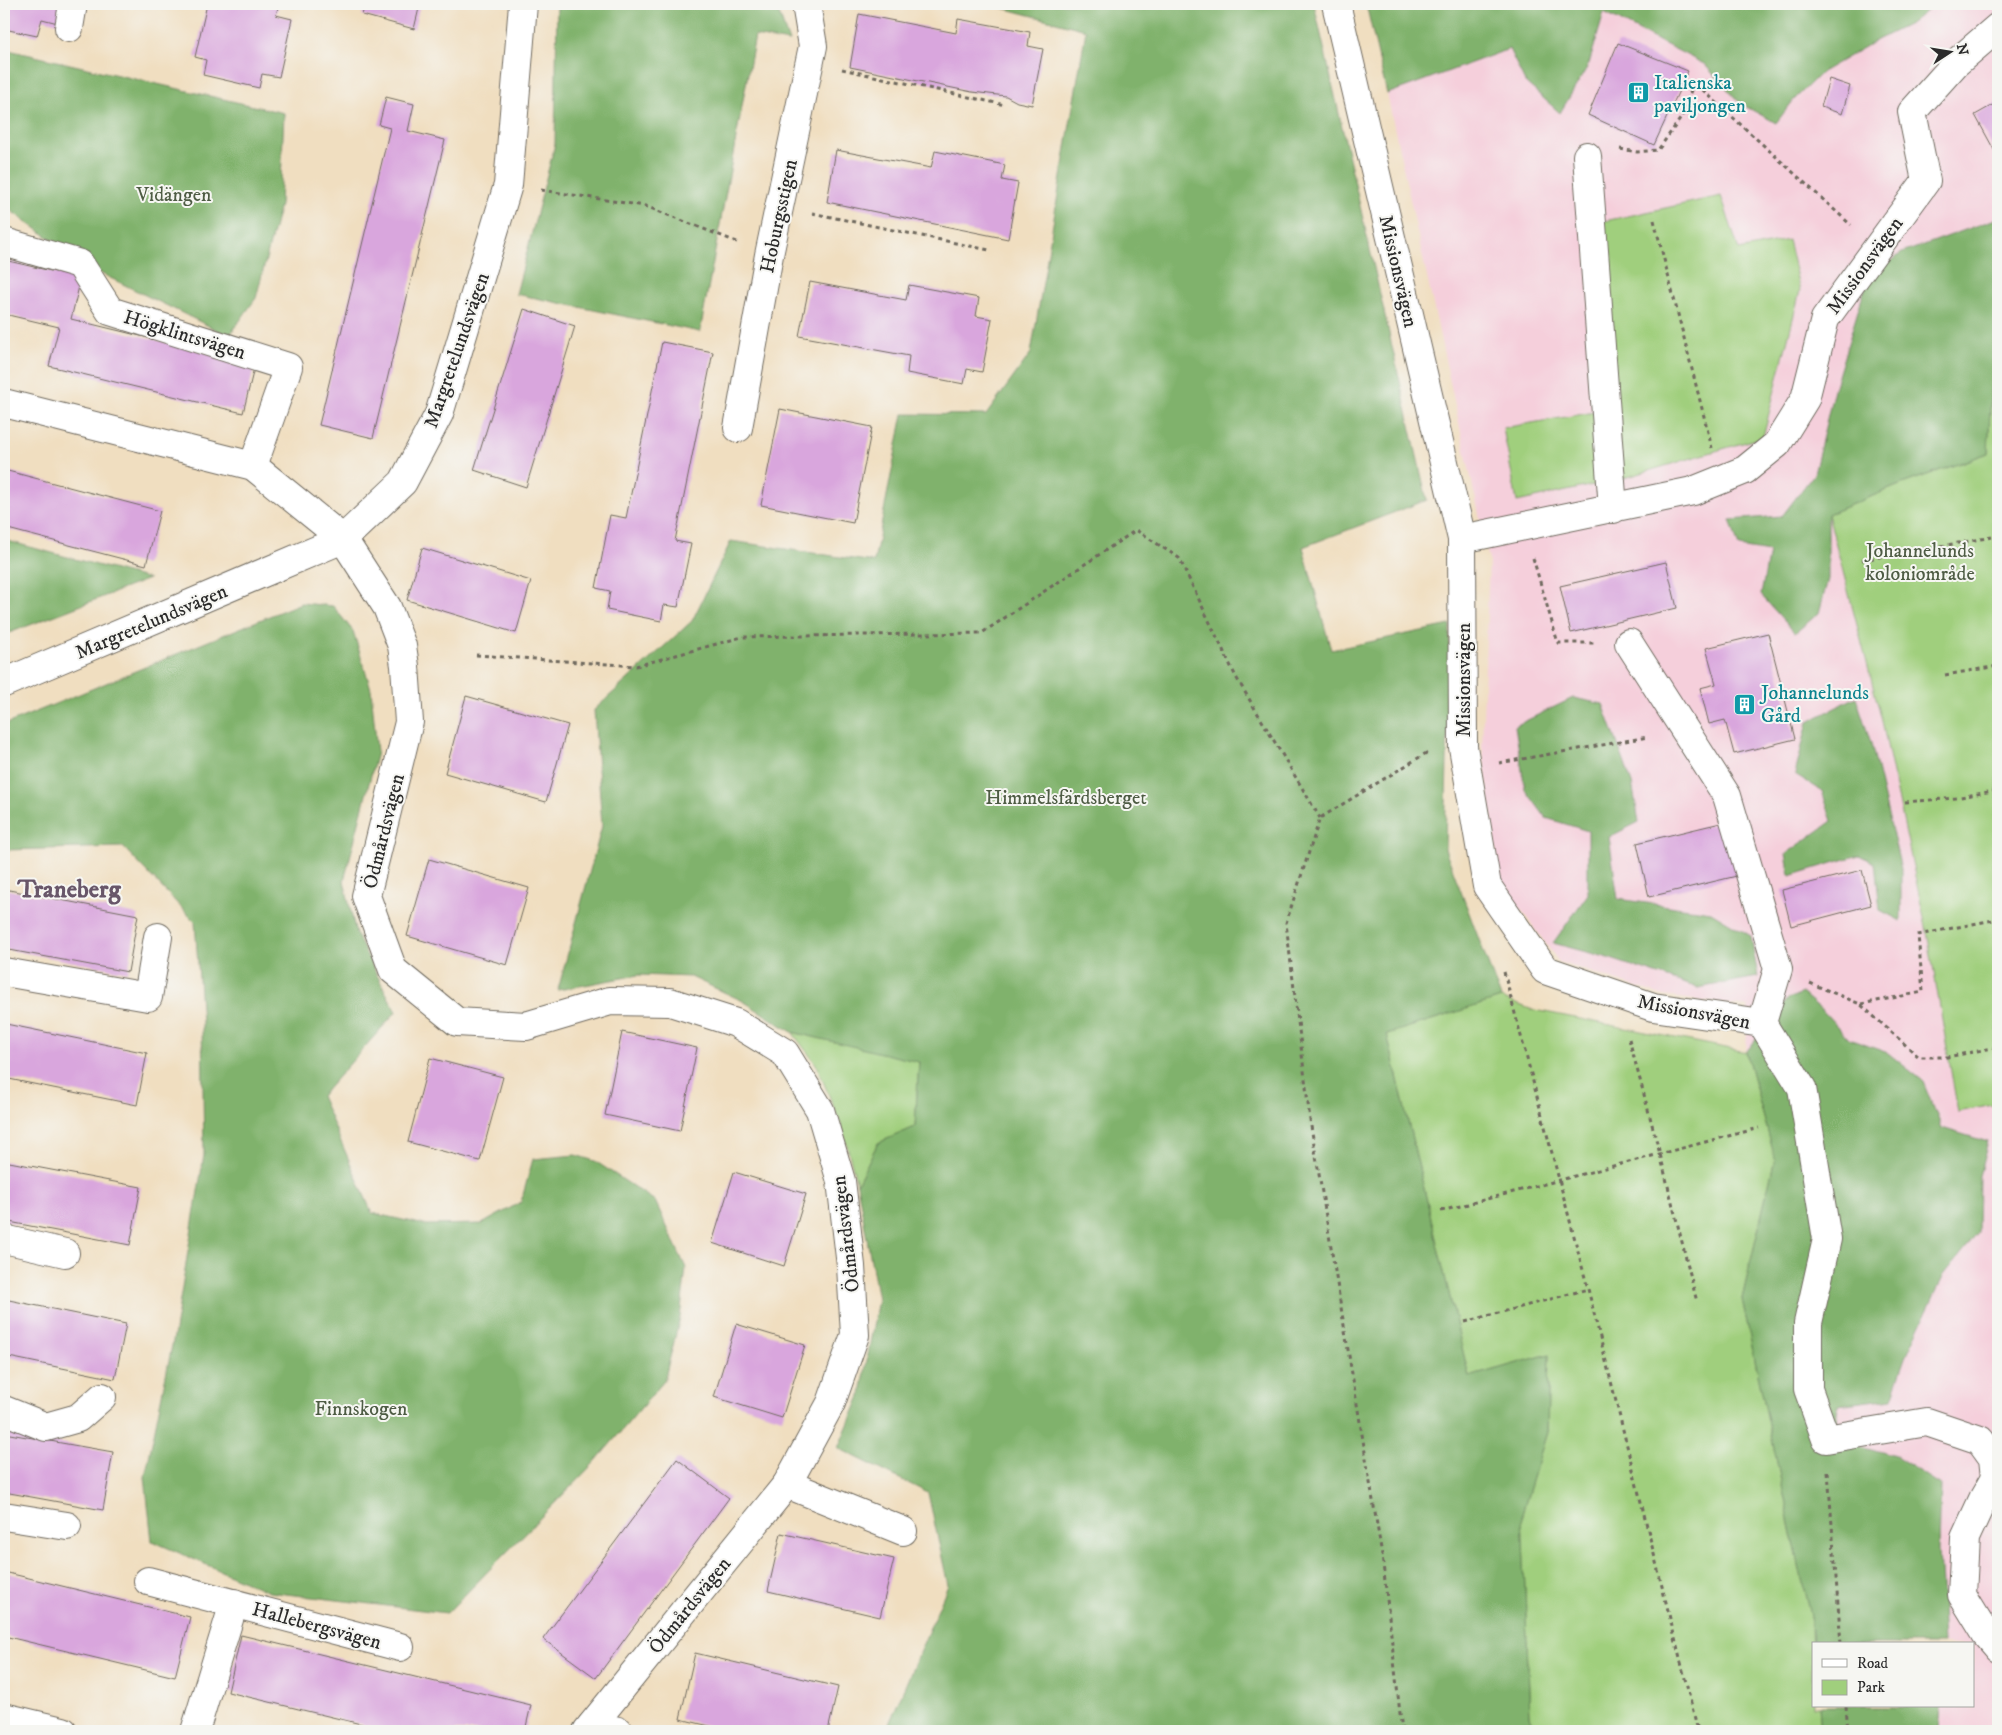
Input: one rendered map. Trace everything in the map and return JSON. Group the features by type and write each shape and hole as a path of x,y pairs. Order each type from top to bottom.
{"street":[{"name":"Margretelundsvägen","path":"4,683 343,539 403,482 439,414 508,185 523,4"},
{"name":"Hoburgsstigen","path":"738,428 769,255 813,46 806,4"},
{"name":"Missionsvägen","path":"1336,4 1462,539 1465,758 1487,886 1545,970 1653,1007 1762,1023 1802,1088 1827,1239 1808,1323 1808,1389 1826,1438"},
{"name":"Missionsvägen","path":"1462,539 1693,491 1745,470 1777,444 1805,399 1825,319 1926,181 1912,112 1956,63 1998,27"},
{"path":"1587,156 1613,509"},
{"name":"Högklintsvägen","path":"4,242 80,264 110,311 288,367 253,466"},
{"path":"4,403 253,466 343,539"},
{"name":"Ödmårdsvägen","path":"343,539 387,607 402,646 405,666 410,722 366,896 393,970 457,1022 526,1026 610,1001 670,1002 736,1023 785,1053 820,1110 841,1181 851,1266 855,1335 831,1403 787,1484 589,1728"},
{"path":"1628,643 1727,796 1778,969 1762,1023"},
{"path":"4,972 148,997 158,937"},
{"path":"4,1239 65,1253"},
{"path":"4,1410 46,1427 78,1418 102,1397"},
{"path":"1826,1438 1927,1422 1980,1440 1996,1456 1996,1478 1983,1499 1965,1538 1962,1594 1986,1634 1998,1648"},
{"path":"787,1484 903,1532"},
{"path":"4,1516 67,1526"},
{"name":"Hallebergsvägen","path":"148,1581 400,1646"},
{"name":"Hallebergsvägen","path":"195,1731 234,1603"},
{"path":"4,1717 63,1731"},
{"name":"Ödmårdsvägen","path":"589,1728 618,1731"}],"path":[{"path":"810,62 1005,105"},
{"path":"1587,156 1599,139 1617,148 1637,152 1658,150 1681,118 1694,82 1876,248"},
{"path":"508,185 645,206 769,255"},
{"path":"779,207 989,250"},
{"path":"1654,220 1720,480"},
{"path":"1524,526 1558,643 1628,643"},
{"path":"476,655 636,666 742,637 982,633 1136,530 1179,558 1236,677 1320,818"},
{"path":"1862,560 1998,536"},
{"path":"1945,675 1998,666"},
{"path":"1402,1731 1382,1555 1310,1120 1286,923 1320,818 1429,751 1465,758 1685,731"},
{"path":"1905,802 1956,798 1998,790"},
{"path":"1860,1004 1923,992 1918,935 1998,919"},
{"path":"1778,969 1860,1004 1919,1057 1947,1057 1998,1047"},
{"path":"1503,971 1588,1289 1698,1731"},
{"path":"1629,1039 1697,1302"},
{"path":"1442,1211 1759,1128"},
{"path":"1465,1322 1588,1289"},
{"path":"1826,1438 1841,1642"},
{"path":"1846,1708 1848,1731"}],"shaded area":[{"path":"1935,4 1998,4 1998,218 1902,253 1834,389 1814,474 1782,516 1730,520 1769,552 1761,595 1795,633 1819,613 1828,579 1828,514 1881,717 1927,932 1958,1112 1998,1104 1998,1731 1938,1731 1940,1708 1974,1708 1974,1642 1944,1642 1939,1549 1941,1485 1857,1445 1836,1421 1837,1405 1892,1398 1908,1352 1944,1275 1978,1233 1979,1176 1987,1142 1942,1128 1923,1081 1888,1053 1849,1039 1823,1011 1802,993 1788,999 1746,1052 1748,1007 1664,996 1559,962 1500,881 1482,746 1489,560 1387,94 1510,48 1525,82 1589,64 1603,13 1704,64 1741,104 1776,123 1793,101 1822,72 1877,40 1911,23"}],"green space":[{"path":"557,4 773,4 780,16 789,42 755,36 700,332 516,294 555,144"},
{"name":"Himmelsfärdsberget","path":"988,4 1314,4 1427,500 1303,547 1331,650 1450,625 1445,849 1501,998 1387,1034 1469,1377 1549,1354 1547,1432 1522,1514 1530,1717 1535,1731 886,1731 948,1585 928,1493 838,1448 861,1394 878,1299 857,1184 878,1143 915,1127 919,1062 792,1032 743,1001 691,977 638,975 558,990 602,826 594,710 692,621 731,541 874,562 903,414 986,415 1031,353 1086,30"},
{"path":"1366,4 1935,4 1911,23 1877,40 1822,72 1793,101 1776,123 1741,104 1704,64 1604,13 1589,64 1560,113 1525,82 1509,49 1387,94"},
{"name":"Vidängen","path":"4,49 284,113 280,205 256,298 229,336 96,271 4,206"},
{"path":"1721,196 1739,250 1788,240 1800,291 1763,437 1621,479 1517,502 1503,428 1612,409 1600,222"},
{"path":"1998,218 1998,379 1991,387 1988,453 1902,484 1828,514 1828,579 1819,613 1795,633 1761,595 1769,552 1739,547 1730,520 1782,516 1814,474 1834,389 1868,278 1902,253"},
{"name":"Johannelunds koloniområde","path":"1998,379 1998,1104 1958,1112 1927,932 1881,717 1828,514 1902,484 1988,453 1991,387"},
{"path":"4,540 149,579 4,635"},
{"name":"Finnskogen","path":"301,603 333,606 353,631 371,689 377,752 344,881 356,934 396,1012 321,1096 372,1213 425,1225 482,1224 521,1202 533,1159 575,1155 595,1161 655,1201 686,1268 680,1318 664,1381 594,1463 447,1613 269,1592 152,1541 145,1477 174,1336 204,1155 202,1022 195,922 123,847 4,850 4,725"},
{"path":"1856,697 1871,743 1901,869 1901,921 1880,910 1875,863 1859,855 1790,876 1786,854 1832,821 1822,791 1795,774 1808,722"},
{"path":"1573,698 1603,704 1632,783 1639,822 1609,837 1618,899 1711,912 1751,936 1758,977 1698,988 1605,957 1553,943 1588,894 1588,831 1546,818 1525,789 1515,726"},
{"path":"1802,993 1823,1011 1849,1039 1888,1053 1923,1081 1942,1128 1988,1142 1979,1176 1978,1233 1944,1275 1908,1352 1892,1398 1838,1405 1836,1421 1857,1445 1896,1456 1941,1485 1939,1549 1944,1642 1813,1642 1811,1621 1742,1299 1775,1158 1746,1052 1788,999"},
{"path":"1501,998 1530,1009 1746,1052 1775,1158 1742,1299 1811,1621 1812,1708 1819,1708 1821,1731 1535,1731 1530,1717 1522,1514 1547,1432 1549,1354 1469,1377 1387,1034"},
{"path":"792,1032 919,1061 915,1127 878,1143 857,1184 842,1127 816,1064"},
{"path":"1819,1708 1940,1708 1938,1731 1821,1731"}],"building":[{"path":"4,4 62,4 58,23 42,19 37,36 4,29"},
{"path":"207,4 279,4 276,15 292,19 279,77 262,74 259,88 203,75 206,60 195,57"},
{"path":"365,4 420,4 414,29 362,15"},
{"path":"859,14 956,33 958,19 1030,32 1028,46 1043,49 1032,105 1017,102 1006,96 972,92 850,67"},
{"name":"Italienska paviljongen","path":"1618,43 1688,71 1654,145 1588,115"},
{"path":"1829,79 1850,86 1842,114 1821,107"},
{"path":"386,97 414,104 408,131 445,140 373,438 319,425 390,128 379,125"},
{"path":"1998,102 1998,157 1975,115"},
{"path":"836,150 931,168 935,151 1005,165 1002,180 1018,183 1008,239 827,202"},
{"path":"4,260 81,278 71,319 255,364 243,413 49,366 59,327 4,314"},
{"path":"810,282 906,300 909,285 979,298 976,316 992,319 982,372 967,369 964,384 907,373 909,356 799,336"},
{"path":"524,309 575,326 526,487 474,470"},
{"path":"662,342 713,352 675,541 691,544 678,607 664,605 661,621 607,610 610,591 596,588 610,515 626,518"},
{"path":"780,409 872,427 853,523 761,505"},
{"path":"4,470 160,511 146,565 4,528"},
{"path":"422,548 531,581 516,633 407,600"},
{"path":"1666,562 1677,608 1571,633 1560,586"},
{"name":"Johannelunds Gård","path":"1768,633 1795,739 1734,754 1725,720 1709,724 1700,688 1716,684 1706,648"},
{"path":"466,696 568,725 546,802 445,773"},
{"path":"1729,821 1741,875 1649,897 1637,843"},
{"path":"429,859 529,888 507,965 407,936"},
{"path":"1862,870 1871,905 1791,926 1782,890"},
{"path":"4,889 138,915 128,972 4,949"},
{"path":"6,1024 147,1053 137,1105 4,1078 4,1036"},
{"path":"622,1032 697,1048 680,1131 605,1115"},
{"path":"430,1058 503,1077 480,1161 408,1142"},
{"path":"4,1161 141,1187 130,1245 4,1221"},
{"path":"734,1172 806,1194 784,1266 712,1243"},
{"path":"4,1299 126,1324 115,1379 4,1356"},
{"path":"736,1324 805,1345 782,1418 714,1397"},
{"path":"4,1433 113,1452 103,1510 4,1492"},
{"path":"677,1459 729,1498 596,1678 543,1639"},
{"path":"781,1533 894,1559 880,1617 768,1591"},
{"path":"4,1572 190,1617 175,1677 4,1636"},
{"path":"241,1635 531,1705 525,1731 390,1731 228,1692"},
{"path":"695,1653 838,1687 828,1731 731,1731 680,1719"}],"place":[{"name":"Italienska paviljongen","path":"1638,93"},
{"name":"Johannelunds Gård","path":"1745,704"}],"district":[{"name":"Traneberg","path":"69,888"}]}
